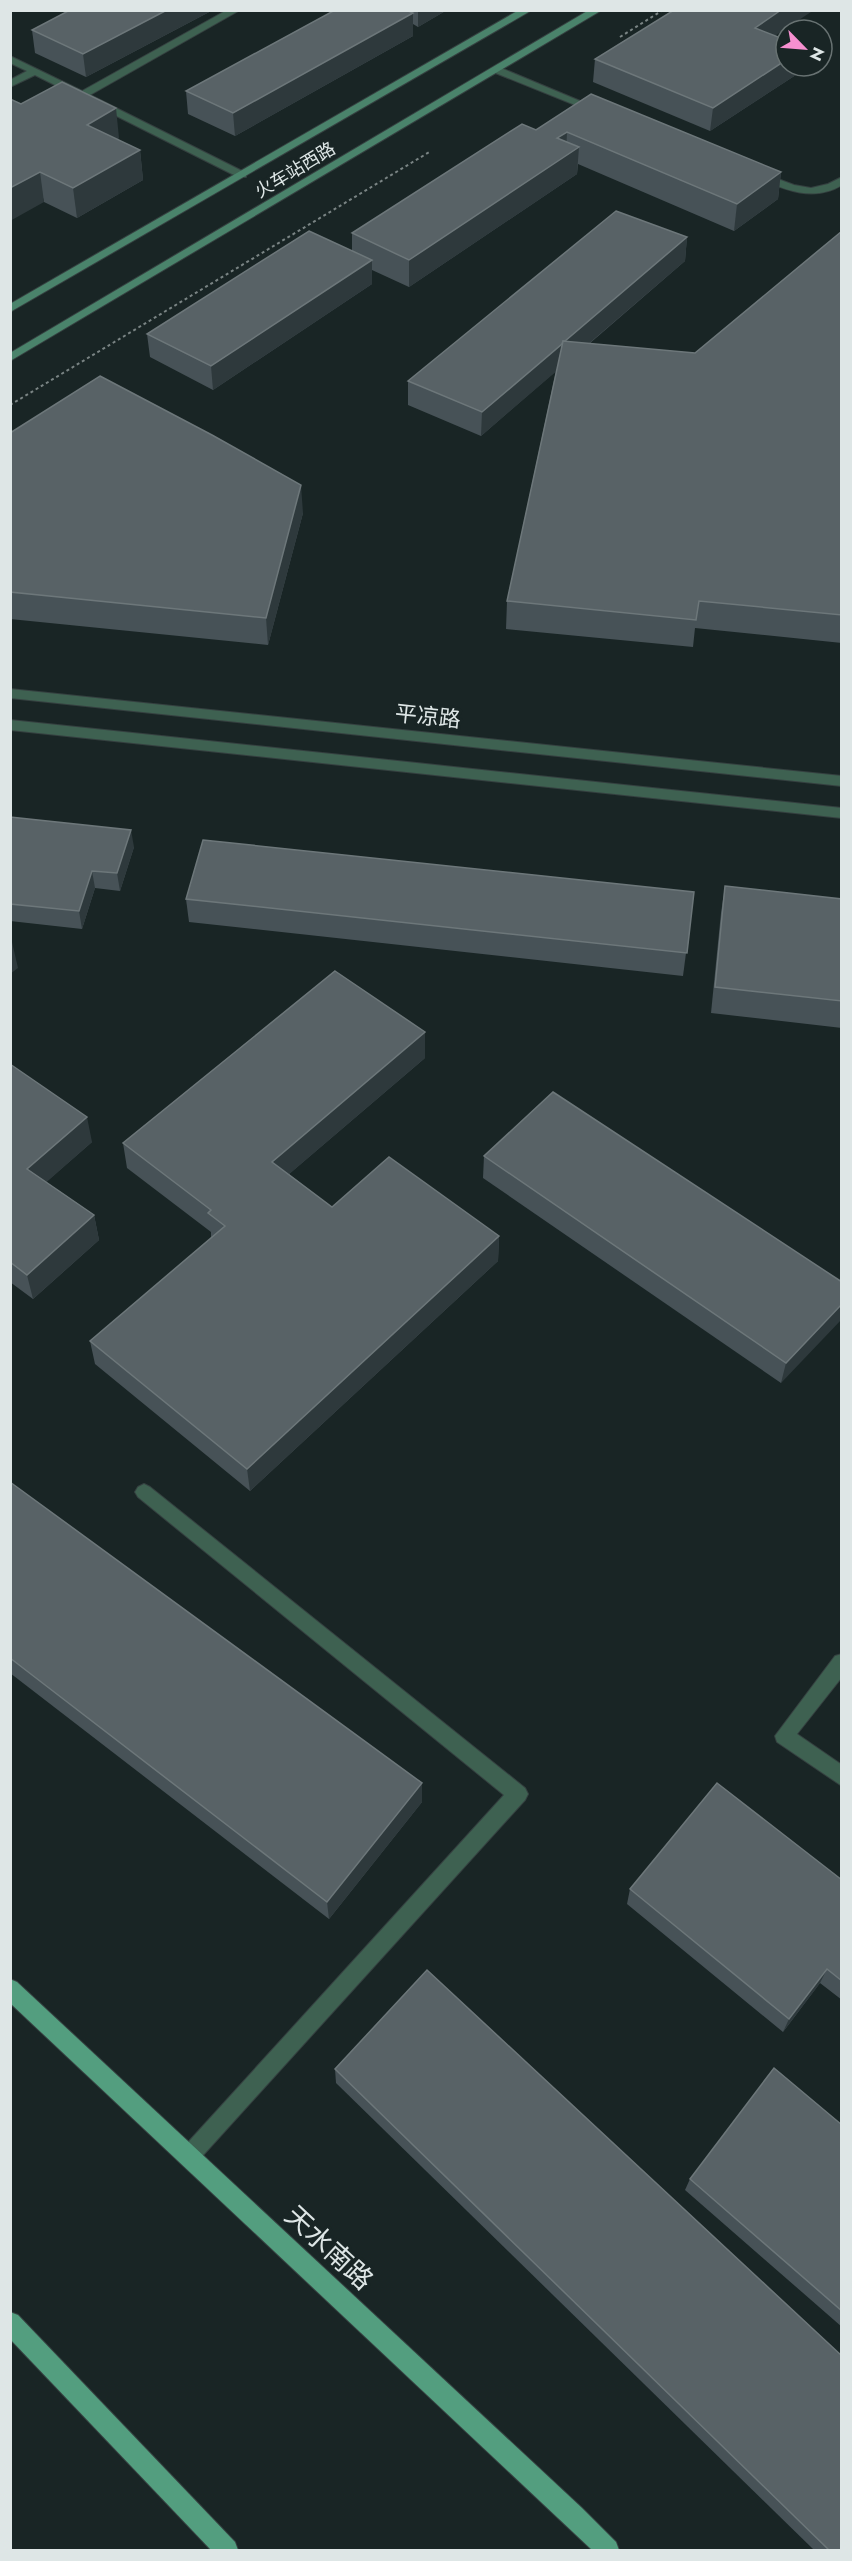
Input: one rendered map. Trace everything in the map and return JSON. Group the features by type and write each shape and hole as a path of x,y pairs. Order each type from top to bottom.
{"main road":[{"name":"火车站西路","path":"10,309 527,10"},
{"name":"火车站西路","path":"10,358 597,10"},
{"name":"天水南路","path":"10,1989 608,2550"},
{"path":"10,2324 227,2550"}],"street":[{"path":"83,96 235,10"},
{"path":"10,59 242,175"},
{"path":"497,70 615,117"},
{"path":"10,84 35,71"},
{"path":"746,170 800,192 830,189 842,180"},
{"name":"平凉路","path":"10,693 842,781"},
{"path":"10,725 842,813"},
{"path":"144,1492 518,1794 189,2156"},
{"path":"842,1662 784,1736 842,1777"}],"path":[{"path":"615,40 663,10"},
{"path":"10,405 437,148"}],"building":[{"path":"70,10 167,10 83,54 32,30"},
{"path":"335,10 406,10 413,13 233,113 186,91"},
{"path":"674,10 781,10 755,28 774,35 774,68 713,108 595,59"},
{"path":"62,82 116,108 87,125 140,150 73,188 40,172 10,188 10,99 21,104"},
{"path":"591,94 781,172 737,204 567,132 557,138 579,147 409,260 352,233 522,124 536,130"},
{"path":"616,211 687,237 482,412 408,381"},
{"path":"309,231 372,260 211,366 147,334"},
{"path":"842,231 842,615 699,601 696,620 507,601 563,341 695,353"},
{"path":"100,376 301,485 266,618 10,592 10,433"},
{"path":"10,817 131,830 117,873 92,871 79,911 10,904"},
{"path":"203,840 694,892 687,953 186,899"},
{"path":"725,886 842,899 842,1001 715,987"},
{"path":"335,971 425,1032 272,1162 332,1207 389,1157 499,1236 247,1469 90,1341 225,1226 208,1213 211,1210 123,1143"},
{"path":"10,1064 87,1117 27,1169 94,1215 27,1275 10,1262"},
{"path":"553,1092 842,1282 842,1304 786,1363 484,1156"},
{"path":"10,1482 422,1783 327,1902 10,1658"},
{"path":"717,1783 842,1880 842,1981 827,1969 789,2019 630,1889"},
{"path":"427,1970 842,2356 842,2550 829,2550 335,2069"},
{"path":"774,2068 842,2125 842,2311 690,2179"}]}
